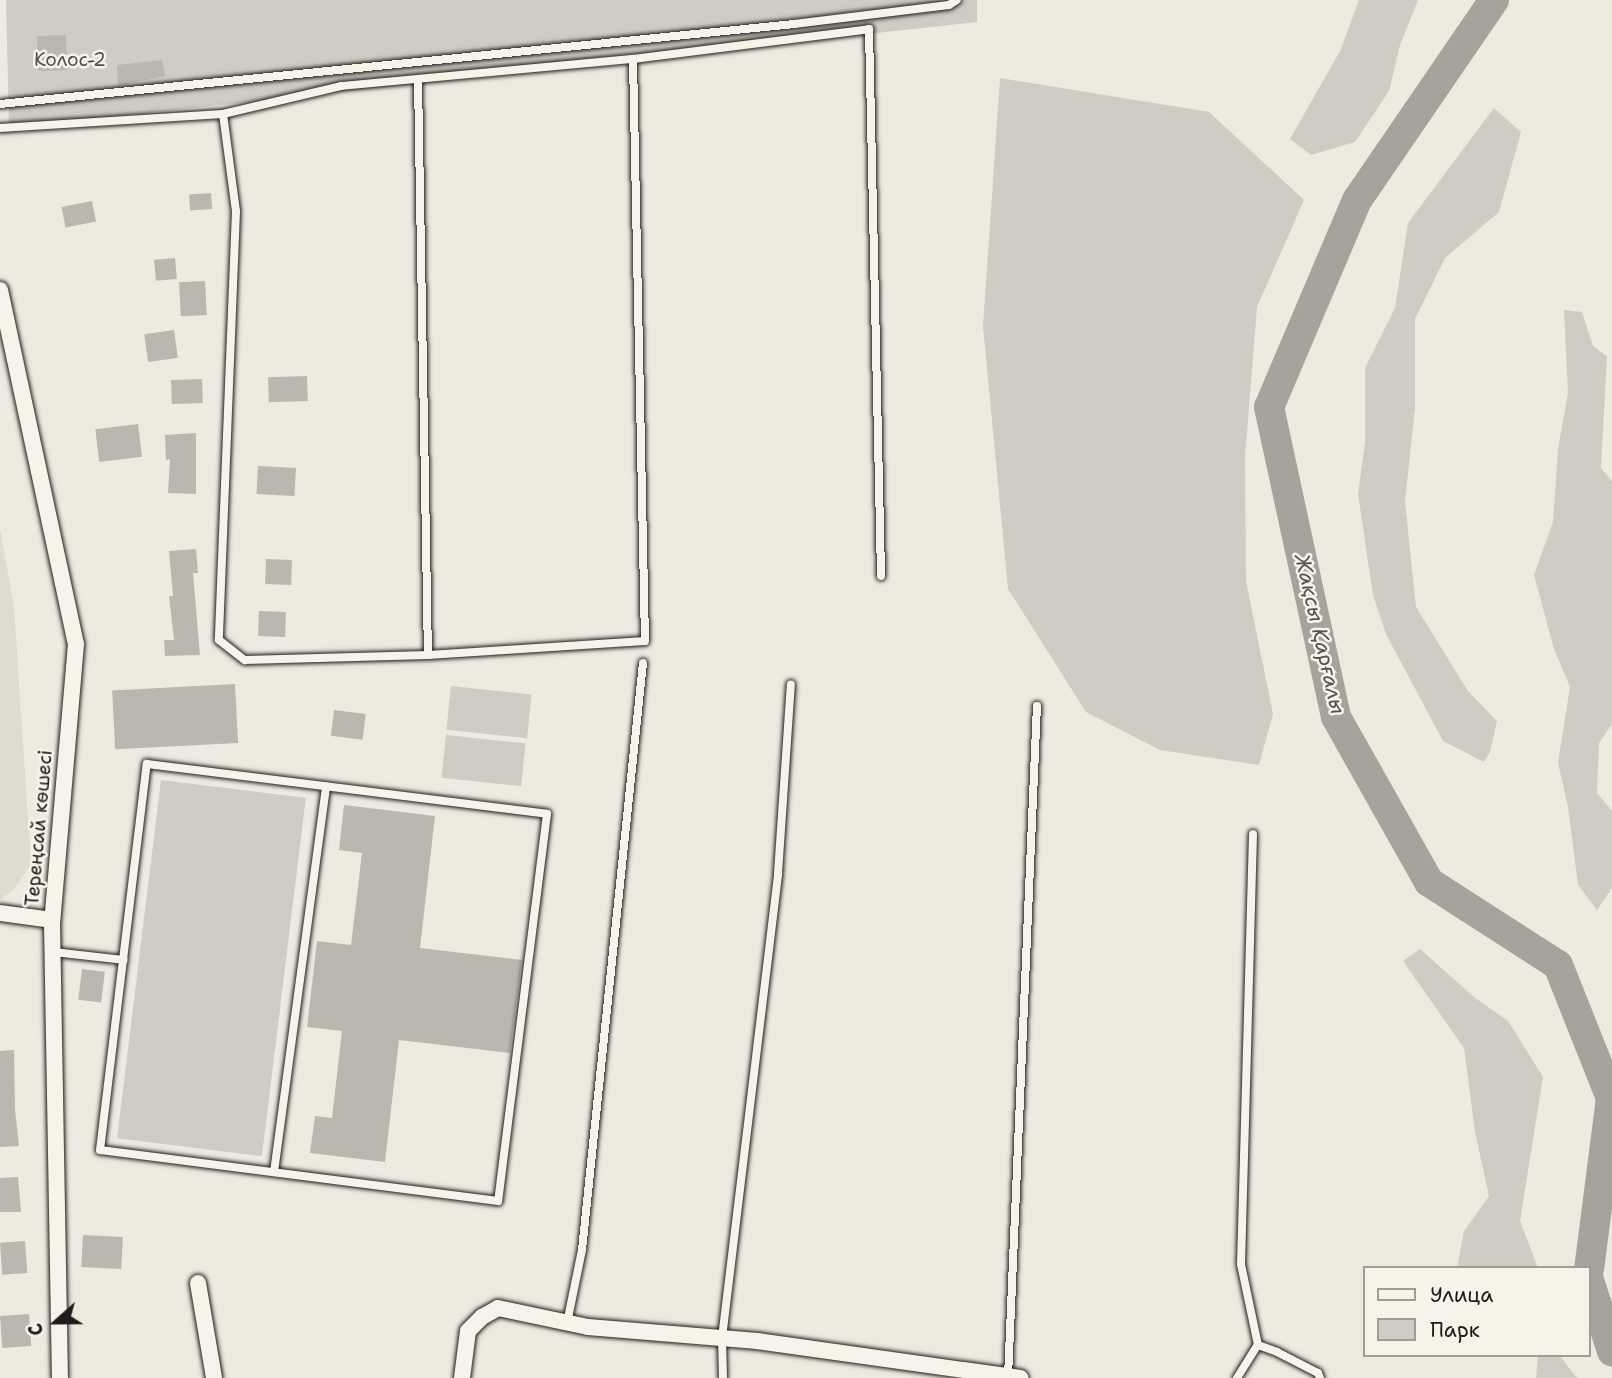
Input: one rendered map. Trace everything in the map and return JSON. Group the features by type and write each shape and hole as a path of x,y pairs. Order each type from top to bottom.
{"street":[{"name":"Тереңсай көшесі","path":"0,290 76,645 52,920 60,1378"},
{"path":"0,913 52,920"},
{"path":"198,1283 214,1378"},
{"path":"462,1378 468,1331 482,1317 498,1308 568,1323 722,1338 1012,1378"}],"lane":[{"path":"0,104 781,25 949,5 957,0"},
{"path":"0,128 223,114 341,86 634,59 869,29 881,576"},
{"path":"223,114 236,211 219,640 245,660 428,655 645,641 634,59"},
{"path":"418,79 428,655"},
{"path":"568,1323 582,1250 643,663"},
{"path":"723,1378 722,1338 778,873 791,684"},
{"path":"1012,1378 1037,706"},
{"path":"147,764 326,786 547,814 498,1201 100,1150 147,764"},
{"path":"274,1172 326,786"},
{"path":"1237,1378 1258,1345 1241,1264 1253,834"},
{"path":"53,952 124,960"},
{"path":"1258,1345 1278,1352 1318,1373 1320,1378"}],"shaded area":[{"path":"0,529 14,606 31,864 14,889 0,900"}],"green space":[{"name":"Колос-2","path":"6,0 977,0 977,22 9,128"},
{"path":"1359,0 1418,0 1400,45 1389,91 1355,142 1311,155 1290,139 1340,51"},
{"path":"1000,78 1209,112 1304,200 1257,307 1245,457 1246,581 1273,714 1259,765 1160,750 1086,712 1008,589 983,326"},
{"path":"1494,108 1521,132 1499,212 1445,258 1415,319 1415,407 1405,502 1416,607 1468,691 1497,721 1490,752 1484,762 1443,741 1386,634 1373,595 1358,494 1365,442 1365,368 1395,308 1408,223"},
{"path":"1564,310 1582,312 1593,346 1607,356 1601,468 1612,481 1612,724 1599,743 1597,793 1612,811 1612,888 1597,910 1578,885 1568,807 1558,763 1570,687 1554,649 1534,575 1553,522 1558,449 1568,393"},
{"path":"451,686 532,694 527,738 446,730"},
{"path":"446,735 526,743 521,786 442,778"},
{"path":"161,780 306,798 262,1156 117,1138"},
{"path":"1420,949 1474,997 1508,1021 1543,1077 1520,1221 1537,1266 1457,1266 1464,1231 1489,1196 1475,1132 1464,1048 1403,961"},
{"path":"1538,1357 1561,1357 1577,1378 1536,1378"}],"building":[{"path":"66,35 67,70 38,71 37,36"},
{"path":"162,60 165,76 118,86 117,65"},
{"path":"211,193 212,209 190,210 189,195"},
{"path":"92,201 96,222 66,228 62,207"},
{"path":"175,258 177,279 156,281 154,260"},
{"path":"205,281 207,315 181,316 179,282"},
{"path":"174,330 178,358 148,362 144,334"},
{"path":"307,376 308,401 269,402 268,377"},
{"path":"202,379 203,403 172,404 171,380"},
{"path":"138,424 142,457 99,462 95,429"},
{"path":"196,433 196,494 168,493 170,459 166,460 165,435"},
{"path":"258,466 296,468 294,496 257,494"},
{"path":"196,549 198,573 193,573 200,655 165,656 164,640 174,640 169,596 173,596 169,551"},
{"path":"266,559 292,560 291,585 265,584"},
{"path":"259,611 286,612 285,637 258,636"},
{"path":"235,684 238,743 115,749 112,690"},
{"path":"334,710 366,714 363,740 331,736"},
{"path":"344,805 435,816 420,948 522,960 510,1053 399,1040 385,1162 310,1153 315,1116 332,1118 342,1031 307,1027 317,941 351,945 362,853 339,850"},
{"path":"82,969 105,972 101,1003 78,1000"},
{"path":"14,1050 19,1146 0,1147 0,1051"},
{"path":"18,1177 21,1212 0,1212 0,1178"},
{"path":"83,1235 123,1237 121,1269 81,1267"},
{"path":"25,1241 27,1273 2,1275 0,1243"},
{"path":"29,1314 31,1346 2,1348 0,1316"}],"waterway":[{"name":"Жақсы Қарғалы","path":"1494,0 1357,200 1269,407 1336,717 1429,882 1558,965 1611,1098 1589,1266"},
{"name":"Жақсы Қарғалы","path":"1591,1286 1612,1351"}]}
